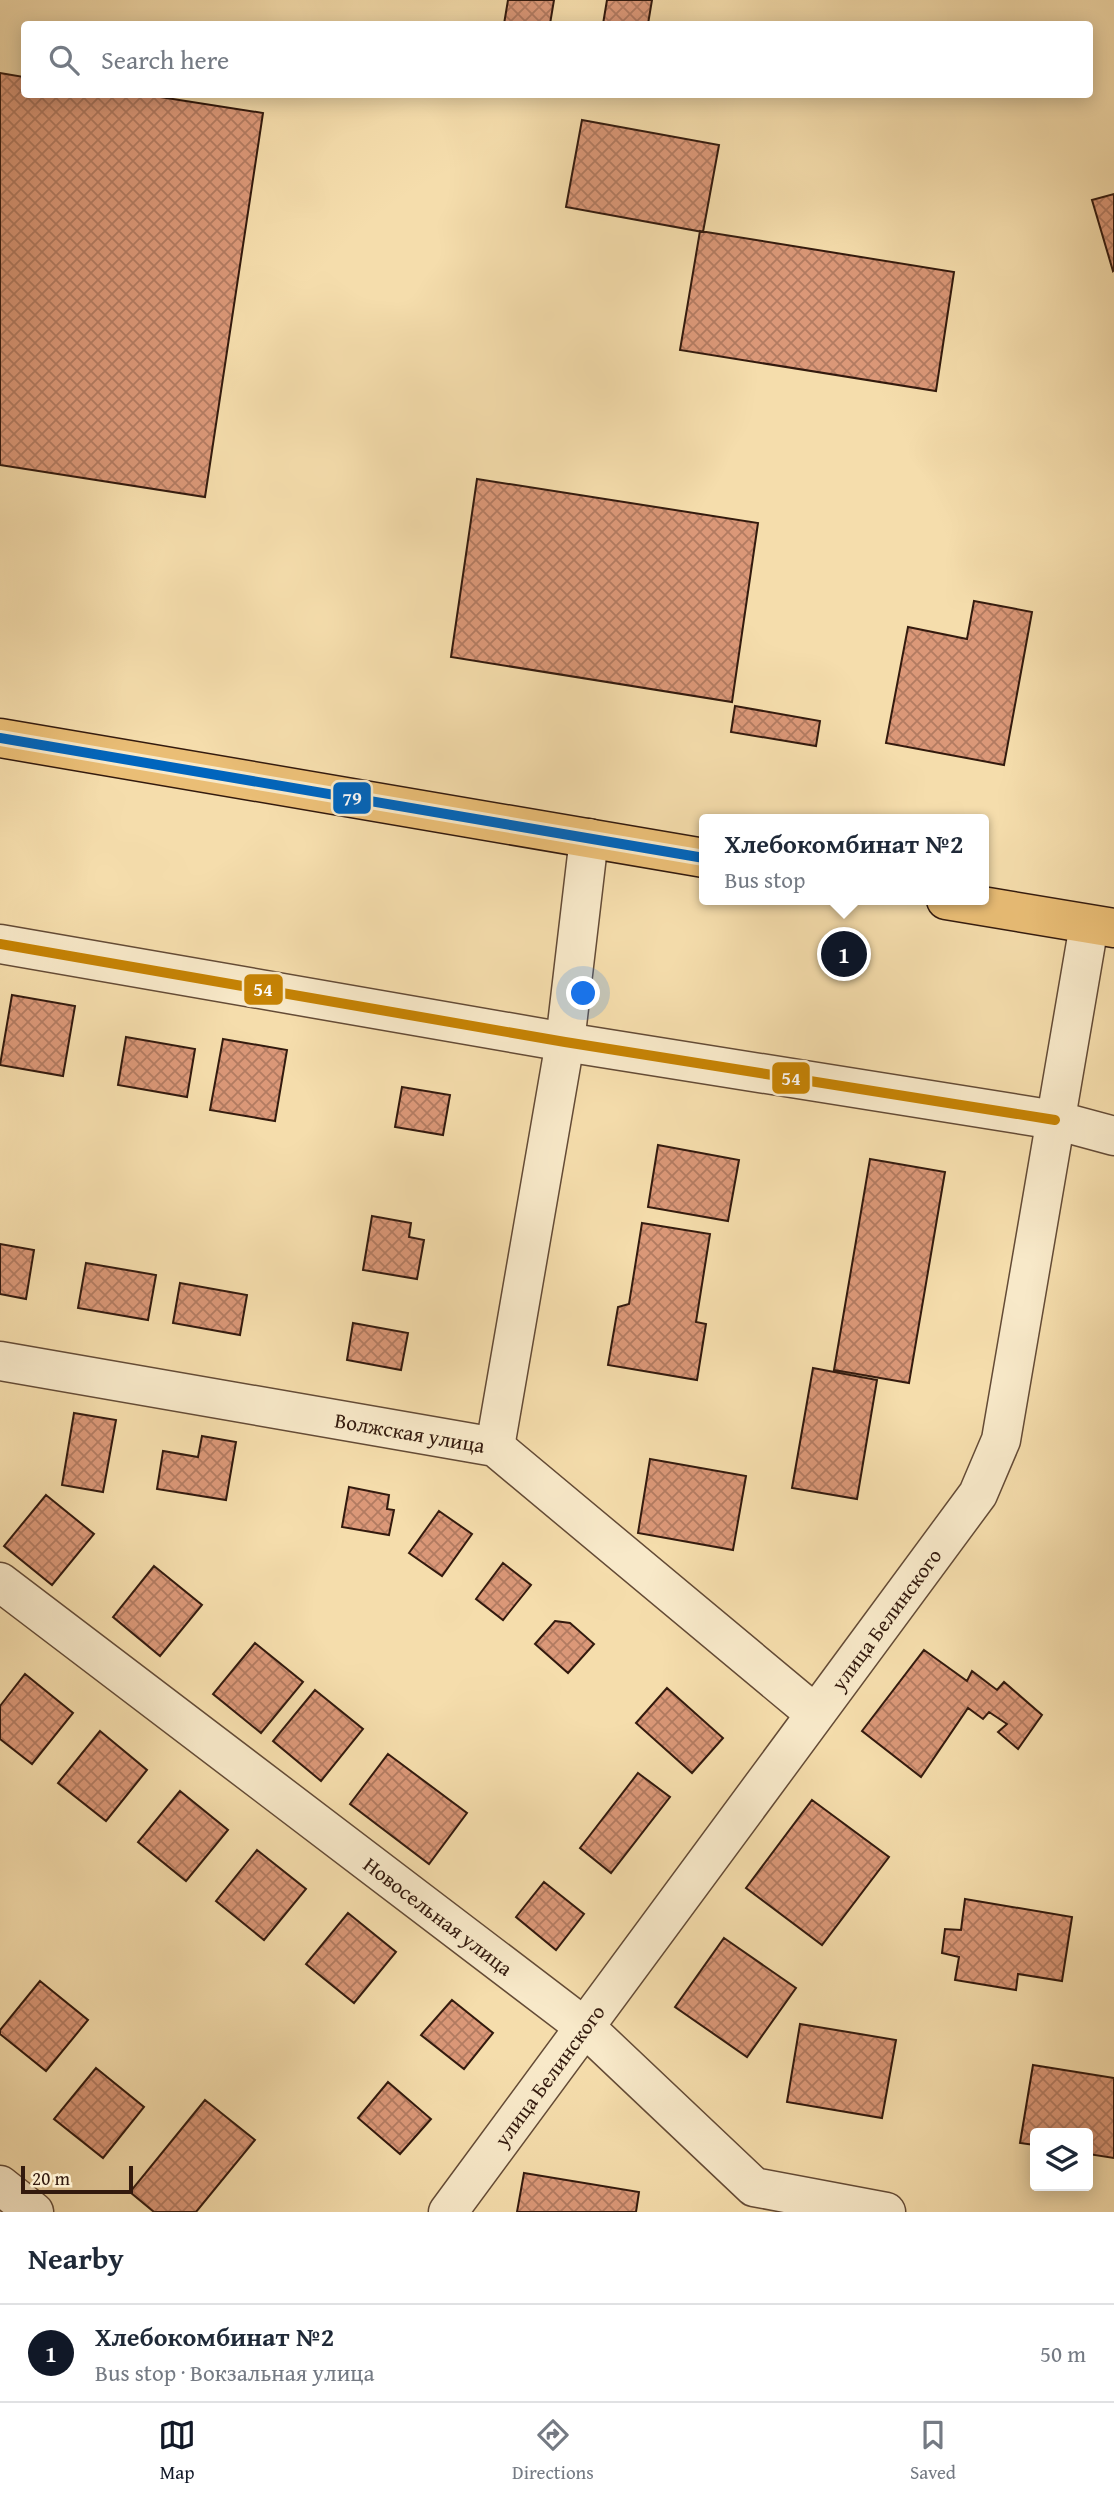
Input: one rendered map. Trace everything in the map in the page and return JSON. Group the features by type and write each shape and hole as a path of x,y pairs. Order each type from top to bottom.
{"main road":[{"path":"0,738 699,857"},
{"path":"976,905 1101,926"}],"street":[{"path":"495,1447 565,1042 589,838"},
{"name":"улица Белинского","path":"448,2212 978,1494 1001,1440 1055,1120 1101,926"},
{"path":"0,944 565,1042 1055,1120 1114,1136"},
{"name":"Волжская улица","path":"0,1361 495,1447 814,1713"},
{"name":"Новосельная улица","path":"0,1582 586,2028 754,2187 886,2212"},
{"path":"0,2185 34,2212"}],"building":[{"path":"508,0 554,0 550,21 504,21"},
{"path":"607,0 652,0 648,21 604,21"},
{"path":"0,73 21,76 21,98 167,98 263,113 205,497 0,465"},
{"path":"582,120 719,145 703,232 566,207"},
{"path":"1114,194 1114,270 1113,271 1092,200"},
{"path":"700,231 954,272 936,391 680,350"},
{"path":"477,479 758,523 732,702 451,657"},
{"path":"974,601 1032,612 1004,765 886,743 908,627 967,639"},
{"path":"735,706 820,721 816,746 731,732"},
{"path":"12,995 75,1006 63,1076 0,1065"},
{"path":"126,1037 195,1049 187,1097 118,1085"},
{"path":"223,1039 287,1050 275,1121 210,1110"},
{"path":"402,1087 450,1095 443,1135 395,1127"},
{"path":"658,1145 739,1160 728,1221 648,1207"},
{"path":"870,1159 945,1172 909,1383 834,1370"},
{"path":"372,1216 411,1223 409,1237 424,1240 417,1279 363,1270"},
{"path":"642,1223 710,1234 696,1322 706,1324 697,1380 608,1365 618,1307 629,1304"},
{"path":"0,1244 34,1250 26,1299 0,1294"},
{"path":"86,1263 156,1275 148,1320 78,1308"},
{"path":"180,1283 247,1295 240,1335 173,1323"},
{"path":"353,1323 408,1333 401,1370 347,1360"},
{"path":"813,1368 877,1380 857,1499 792,1488"},
{"path":"74,1413 116,1420 103,1492 62,1485"},
{"path":"202,1436 236,1442 226,1500 157,1489 163,1451 198,1457"},
{"path":"650,1459 746,1476 733,1550 638,1533"},
{"path":"349,1487 389,1495 387,1509 394,1510 389,1535 342,1527"},
{"path":"46,1495 94,1534 52,1585 4,1546"},
{"path":"439,1511 472,1534 442,1576 409,1553"},
{"path":"503,1563 531,1585 503,1620 476,1599"},
{"path":"154,1566 202,1605 160,1656 113,1617"},
{"path":"555,1621 570,1623 594,1644 568,1673 535,1644"},
{"path":"255,1643 303,1682 261,1733 213,1694"},
{"path":"924,1650 967,1681 972,1671 997,1690 1004,1682 1042,1715 1018,1749 998,1732 1007,1724 989,1712 983,1719 968,1708 921,1777 862,1731"},
{"path":"25,1674 73,1713 32,1764 0,1739 0,1706"},
{"path":"667,1688 723,1738 692,1773 636,1723"},
{"path":"315,1690 363,1729 321,1781 273,1741"},
{"path":"100,1731 147,1770 106,1821 58,1783"},
{"path":"388,1754 467,1813 429,1864 350,1804"},
{"path":"638,1773 670,1797 611,1873 580,1848"},
{"path":"180,1791 228,1830 186,1881 138,1842"},
{"path":"812,1800 889,1857 822,1945 746,1888"},
{"path":"257,1850 306,1889 264,1940 216,1901"},
{"path":"544,1882 584,1914 556,1950 516,1917"},
{"path":"965,1899 1072,1917 1062,1981 1018,1974 1016,1990 955,1980 959,1957 942,1953 945,1929 961,1930"},
{"path":"348,1913 396,1952 354,2003 306,1964"},
{"path":"724,1938 796,1988 747,2057 675,2007"},
{"path":"40,1981 88,2020 46,2071 0,2034 0,2030"},
{"path":"452,2000 493,2033 464,2069 421,2035"},
{"path":"800,2024 896,2040 882,2118 787,2102"},
{"path":"1033,2065 1114,2078 1114,2158 1093,2155 1093,2128 1030,2128 1030,2144 1020,2143"},
{"path":"96,2068 144,2107 103,2158 54,2119"},
{"path":"388,2082 431,2119 400,2154 358,2118"},
{"path":"205,2100 255,2140 196,2212 154,2212 130,2192"},
{"path":"524,2173 639,2192 636,2212 517,2212"}],"transit line":[{"name":"79","path":"0,738 699,857"},
{"name":"54","path":"0,944 565,1042 1055,1120"}],"place":[{"name":"Хлебокомбинат №2","path":"844,954"}]}
